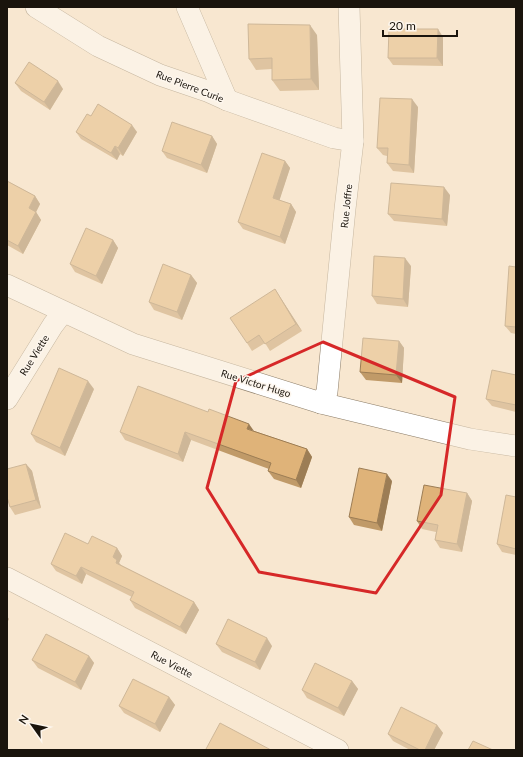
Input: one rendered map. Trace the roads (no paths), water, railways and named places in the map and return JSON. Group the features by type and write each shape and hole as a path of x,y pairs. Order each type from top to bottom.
{"street":[{"name":"Rue Pierre Curie","path":"36,7 98,46 160,75 334,138 353,141"},
{"path":"187,7 227,100"},
{"name":"Rue Joffre","path":"321,403 327,392 353,141 349,7"},
{"name":"Rue Victor Hugo","path":"7,285 134,344 321,403 470,439 516,446"},
{"name":"Rue Viette","path":"7,399 53,325 64,312"},
{"name":"Rue Viette","path":"7,578 338,750"}]}
